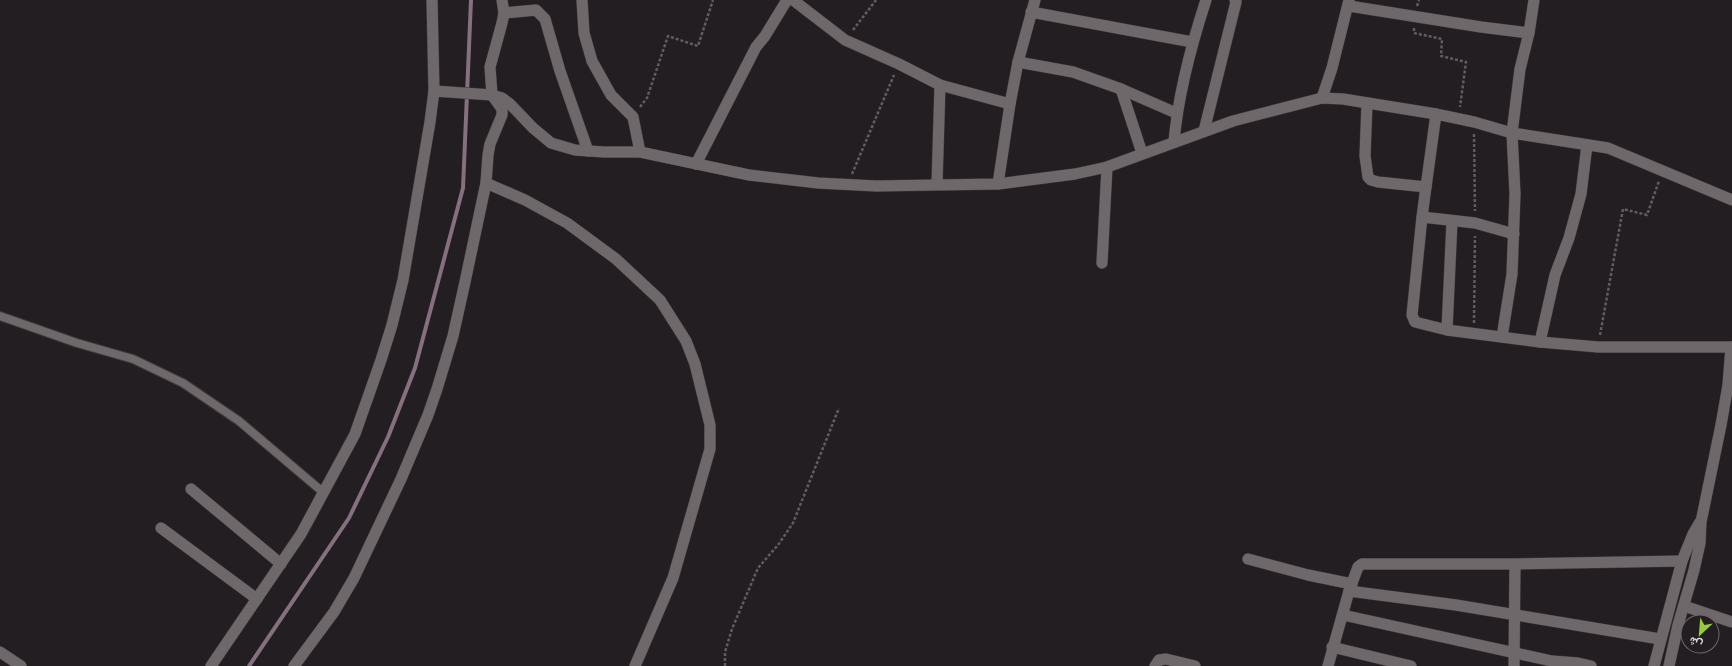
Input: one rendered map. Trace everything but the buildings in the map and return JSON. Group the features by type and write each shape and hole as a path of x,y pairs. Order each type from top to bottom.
{"street":[{"path":"211,666 301,534 355,434 367,402 392,325 403,280 439,92 432,0"},
{"path":"487,95 490,67 504,14 502,0"},
{"path":"582,0 584,33 592,61 611,95 633,116 640,152"},
{"path":"696,164 756,47 765,36 787,0"},
{"path":"793,0 845,40 899,64 940,85 1010,104"},
{"path":"998,184 1018,62 1035,0"},
{"path":"1174,142 1176,113 1192,42 1206,0"},
{"path":"1204,131 1236,2 1235,0"},
{"path":"1502,337 1512,274 1514,234 1515,194 1512,133 1520,69 1529,33 1534,0"},
{"path":"1322,98 1332,68 1349,3 1481,27 1529,33"},
{"path":"504,14 536,10 545,19 560,70 588,151"},
{"path":"1031,12 1192,42"},
{"path":"1018,62 1073,72 1121,89 1176,113"},
{"path":"937,184 940,85"},
{"path":"1121,89 1142,153"},
{"path":"439,92 487,95 502,98 551,143 575,150 640,152 770,178 818,183 904,186 937,184 998,184 1075,174 1107,167 1233,121 1322,98 1343,99 1436,114 1512,133 1608,148 1732,200"},
{"path":"294,666 334,612 354,578 401,479 428,415 453,336 486,183 488,156 502,115 502,109 487,95"},
{"path":"1368,103 1365,156 1368,177 1371,180 1378,182 1426,187"},
{"path":"1436,114 1422,217 1413,318 1415,322 1447,330 1540,342 1598,347 1732,347 1728,385 1721,425 1700,522 1700,543 1669,666"},
{"path":"1540,342 1554,275 1569,238 1582,194 1587,145"},
{"path":"1102,263 1107,167"},
{"path":"486,183 525,200 567,223 616,260 660,300 686,341 695,364 710,425 710,449 673,578 660,611 644,642 635,666"},
{"path":"1422,217 1475,223 1514,234"},
{"path":"1447,330 1452,221"},
{"path":"191,489 281,564"},
{"path":"1654,666 1682,561 1693,534 1700,522"},
{"path":"161,528 258,599"},
{"path":"1248,559 1350,588 1660,639"},
{"path":"1328,666 1332,647 1358,567 1368,563 1515,564 1682,561"},
{"path":"1514,666 1515,564"},
{"path":"1684,606 1732,622"},
{"path":"1343,616 1552,661 1578,663 1591,666"},
{"path":"1332,647 1391,664 1411,666"},
{"path":"0,652 21,666"},
{"path":"1155,666 1159,660 1166,659 1195,666"}],"lane":[{"path":"0,316 77,343 133,359 183,382 239,421 324,493"}],"path":[{"path":"633,116 647,98 668,36 698,46 713,0"},
{"path":"845,40 876,0"},
{"path":"1419,0 1414,33 1442,39 1441,56 1466,62 1458,119"},
{"path":"848,184 899,64"},
{"path":"1598,347 1624,210 1647,215 1662,171"},
{"path":"725,666 725,652 732,629 758,568 778,545 793,523 839,408"}],"waterway":[{"path":"249,666 349,518 388,437 415,368 463,188 471,0"}]}
